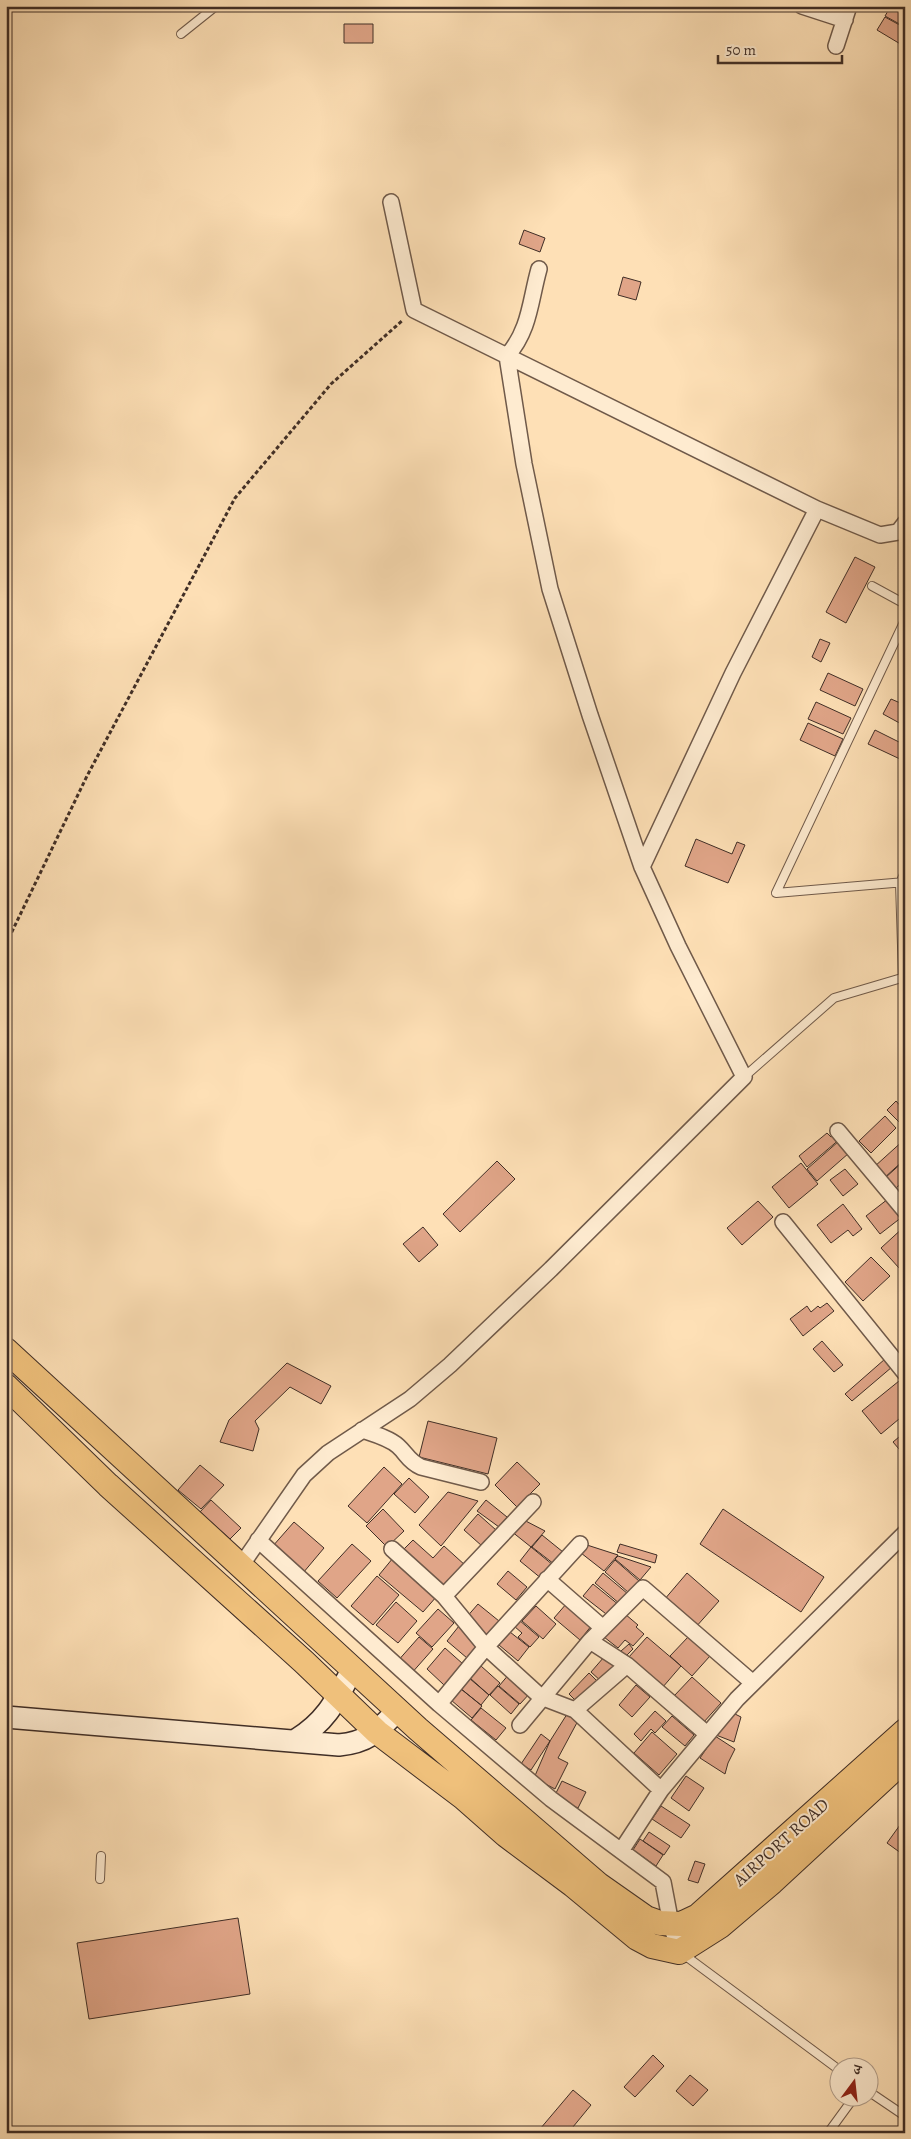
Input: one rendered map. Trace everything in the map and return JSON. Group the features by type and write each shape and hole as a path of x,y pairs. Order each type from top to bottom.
{"main road":[{"path":"6,1350 352,1670 398,1710 578,1878 638,1938 658,1948 679,1952"},
{"path":"6,1386 108,1485 377,1732 464,1798 506,1835 578,1878"},
{"path":"296,1740 313,1730 338,1696 352,1670"},
{"path":"6,1717 339,1745 361,1742 377,1732 398,1710"},
{"name":"AIRPORT ROAD","path":"578,1878 646,1918 671,1924 682,1924 698,1916 905,1731"},
{"name":"AIRPORT ROAD","path":"679,1952 720,1926 772,1882 905,1759"}],"street":[{"path":"802,6 847,13 836,46"},
{"path":"391,202 414,310 817,509 880,535 898,532 905,523"},
{"path":"240,1567 304,1475 328,1453 410,1398 450,1365 551,1269 744,1077 678,946 642,868 611,779 550,589 524,464 507,356 526,328 539,269"},
{"path":"642,868 733,673 817,509"},
{"path":"838,1130 905,1211"},
{"path":"783,1222 905,1373"},
{"path":"362,1430 399,1446 412,1463 421,1467 481,1482"},
{"path":"444,1596 533,1502"},
{"path":"621,1851 661,1790 737,1699 905,1533"},
{"path":"258,1540 439,1704 551,1799 663,1882 671,1924 679,1952"},
{"path":"439,1704 486,1647 580,1544"},
{"path":"392,1549 444,1596 486,1647 542,1697 575,1710 661,1790"},
{"path":"547,1580 603,1628"},
{"path":"520,1725 590,1641 643,1588 753,1683"},
{"path":"590,1641 627,1665 707,1734"},
{"path":"575,1710 627,1665"}],"lane":[{"path":"181,34 216,6"},
{"path":"872,586 905,604"},
{"path":"902,883 776,893 905,620"},
{"path":"744,1077 834,998 904,977 902,883 905,872"},
{"path":"100,1879 101,1856"},
{"path":"679,1952 828,2062"},
{"path":"878,2098 905,2116"},
{"path":"828,2133 848,2106"}],"path":[{"path":"6,944 87,776 235,498 331,384 414,310"}],"building":[{"path":"891,6 905,6 905,27 885,16"},
{"path":"885,17 905,28 905,40 902,45 877,30"},
{"path":"344,24 373,24 373,43 344,43"},
{"path":"524,230 545,238 540,252 519,244"},
{"path":"623,277 641,282 636,300 618,295"},
{"path":"855,557 875,567 846,623 826,612"},
{"path":"820,639 830,643 821,662 812,657"},
{"path":"828,673 863,689 855,706 820,690"},
{"path":"891,699 905,705 905,726 883,714"},
{"path":"816,702 851,718 843,734 808,719"},
{"path":"808,723 843,739 835,756 800,740"},
{"path":"875,730 905,745 900,759 868,744"},
{"path":"696,839 732,854 737,842 745,845 728,883 685,866"},
{"path":"896,1101 905,1111 905,1128 887,1110"},
{"path":"885,1116 896,1128 871,1153 859,1141"},
{"path":"827,1133 831,1137 837,1133 841,1138 807,1167 799,1156"},
{"path":"905,1139 905,1159 883,1179 874,1167"},
{"path":"839,1141 849,1153 817,1181 807,1169"},
{"path":"905,1160 905,1180 895,1189 885,1178"},
{"path":"497,1161 515,1179 460,1232 443,1214"},
{"path":"801,1163 818,1184 789,1208 772,1187"},
{"path":"845,1169 858,1184 843,1196 830,1180"},
{"path":"888,1199 902,1217 880,1234 866,1216"},
{"path":"758,1201 773,1217 742,1245 727,1228"},
{"path":"843,1204 862,1229 853,1236 848,1230 831,1243 817,1225"},
{"path":"905,1226 905,1263 899,1268 881,1248"},
{"path":"423,1227 438,1245 419,1262 403,1244"},
{"path":"871,1257 890,1276 863,1301 845,1282"},
{"path":"827,1303 834,1311 803,1336 790,1319 807,1306 811,1312 818,1306 820,1308"},
{"path":"822,1341 843,1365 834,1372 813,1349"},
{"path":"885,1359 892,1367 852,1401 845,1394"},
{"path":"287,1363 331,1386 321,1404 290,1387 255,1421 259,1429 253,1451 220,1442 229,1420"},
{"path":"899,1381 905,1388 905,1414 881,1434 862,1411"},
{"path":"428,1421 497,1438 488,1474 419,1457"},
{"path":"905,1432 905,1456 893,1442"},
{"path":"517,1462 540,1484 517,1507 495,1485"},
{"path":"200,1465 224,1485 201,1509 178,1490"},
{"path":"384,1467 402,1484 367,1523 348,1506"},
{"path":"409,1478 429,1497 415,1513 394,1494"},
{"path":"448,1492 478,1501 441,1546 419,1525"},
{"path":"211,1500 241,1528 230,1539 200,1512"},
{"path":"486,1500 507,1517 499,1527 477,1511"},
{"path":"383,1509 404,1531 387,1547 366,1526"},
{"path":"723,1509 824,1577 801,1612 700,1544"},
{"path":"478,1514 496,1530 482,1546 464,1530"},
{"path":"520,1518 545,1531 531,1547 511,1531"},
{"path":"294,1522 324,1548 303,1573 272,1547"},
{"path":"542,1535 563,1552 554,1564 532,1547"},
{"path":"413,1540 433,1558 444,1546 466,1566 442,1591 401,1552"},
{"path":"352,1544 371,1561 337,1598 318,1581"},
{"path":"620,1544 657,1555 655,1563 617,1552"},
{"path":"587,1545 618,1555 604,1571 581,1553"},
{"path":"531,1547 553,1565 542,1579 520,1561"},
{"path":"618,1556 651,1567 640,1580 615,1559"},
{"path":"393,1558 437,1596 423,1612 379,1575"},
{"path":"615,1560 639,1581 629,1593 605,1572"},
{"path":"508,1571 527,1587 516,1600 497,1584"},
{"path":"603,1573 628,1594 620,1604 595,1583"},
{"path":"687,1573 719,1601 695,1628 664,1600"},
{"path":"377,1576 399,1595 373,1625 351,1606"},
{"path":"593,1584 619,1605 610,1617 583,1596"},
{"path":"396,1602 417,1621 398,1643 376,1625"},
{"path":"567,1603 592,1625 580,1640 554,1618"},
{"path":"478,1604 499,1621 486,1637 465,1619"},
{"path":"536,1606 556,1624 543,1639 522,1621"},
{"path":"438,1609 454,1623 432,1647 416,1633"},
{"path":"625,1614 638,1625 636,1627 644,1634 633,1646 625,1640 618,1648 604,1637"},
{"path":"519,1620 539,1637 530,1647 518,1637 522,1633 514,1626"},
{"path":"459,1626 479,1643 467,1658 447,1641"},
{"path":"510,1632 529,1647 518,1661 499,1645"},
{"path":"689,1636 710,1656 692,1676 670,1656"},
{"path":"419,1637 433,1649 410,1675 396,1663"},
{"path":"647,1637 681,1666 662,1688 628,1658"},
{"path":"629,1644 633,1649 626,1656 621,1651"},
{"path":"445,1648 463,1664 444,1685 427,1669"},
{"path":"604,1657 615,1667 602,1682 591,1672"},
{"path":"481,1666 500,1683 489,1695 470,1678"},
{"path":"510,1673 531,1692 520,1704 499,1686"},
{"path":"589,1673 599,1683 579,1704 569,1694"},
{"path":"692,1677 721,1703 703,1723 674,1696"},
{"path":"469,1678 489,1695 481,1705 460,1688"},
{"path":"636,1685 650,1697 632,1717 619,1705"},
{"path":"498,1686 519,1704 511,1714 490,1695"},
{"path":"461,1689 482,1706 472,1718 451,1700"},
{"path":"481,1708 506,1728 496,1740 471,1720"},
{"path":"569,1711 580,1717 558,1758 568,1763 555,1789 534,1778 550,1741"},
{"path":"655,1711 666,1721 655,1733 651,1729 641,1741 634,1734"},
{"path":"731,1712 741,1717 734,1742 716,1735"},
{"path":"672,1716 694,1735 685,1746 662,1727"},
{"path":"652,1732 677,1754 659,1775 634,1753"},
{"path":"541,1734 550,1741 531,1770 521,1764"},
{"path":"715,1736 735,1749 725,1774 700,1758"},
{"path":"686,1776 704,1788 689,1811 671,1798"},
{"path":"562,1781 586,1792 578,1808 554,1797"},
{"path":"661,1806 690,1825 681,1838 652,1819"},
{"path":"905,1818 905,1856 887,1843"},
{"path":"649,1832 670,1846 664,1855 643,1841"},
{"path":"640,1839 663,1855 656,1866 633,1850"},
{"path":"695,1861 705,1864 698,1883 688,1880"},
{"path":"238,1918 250,1994 89,2019 77,1943"},
{"path":"653,2055 664,2066 635,2097 624,2087"},
{"path":"690,2075 708,2090 693,2106 676,2091"},
{"path":"573,2090 591,2105 568,2133 544,2133 540,2129"}]}
